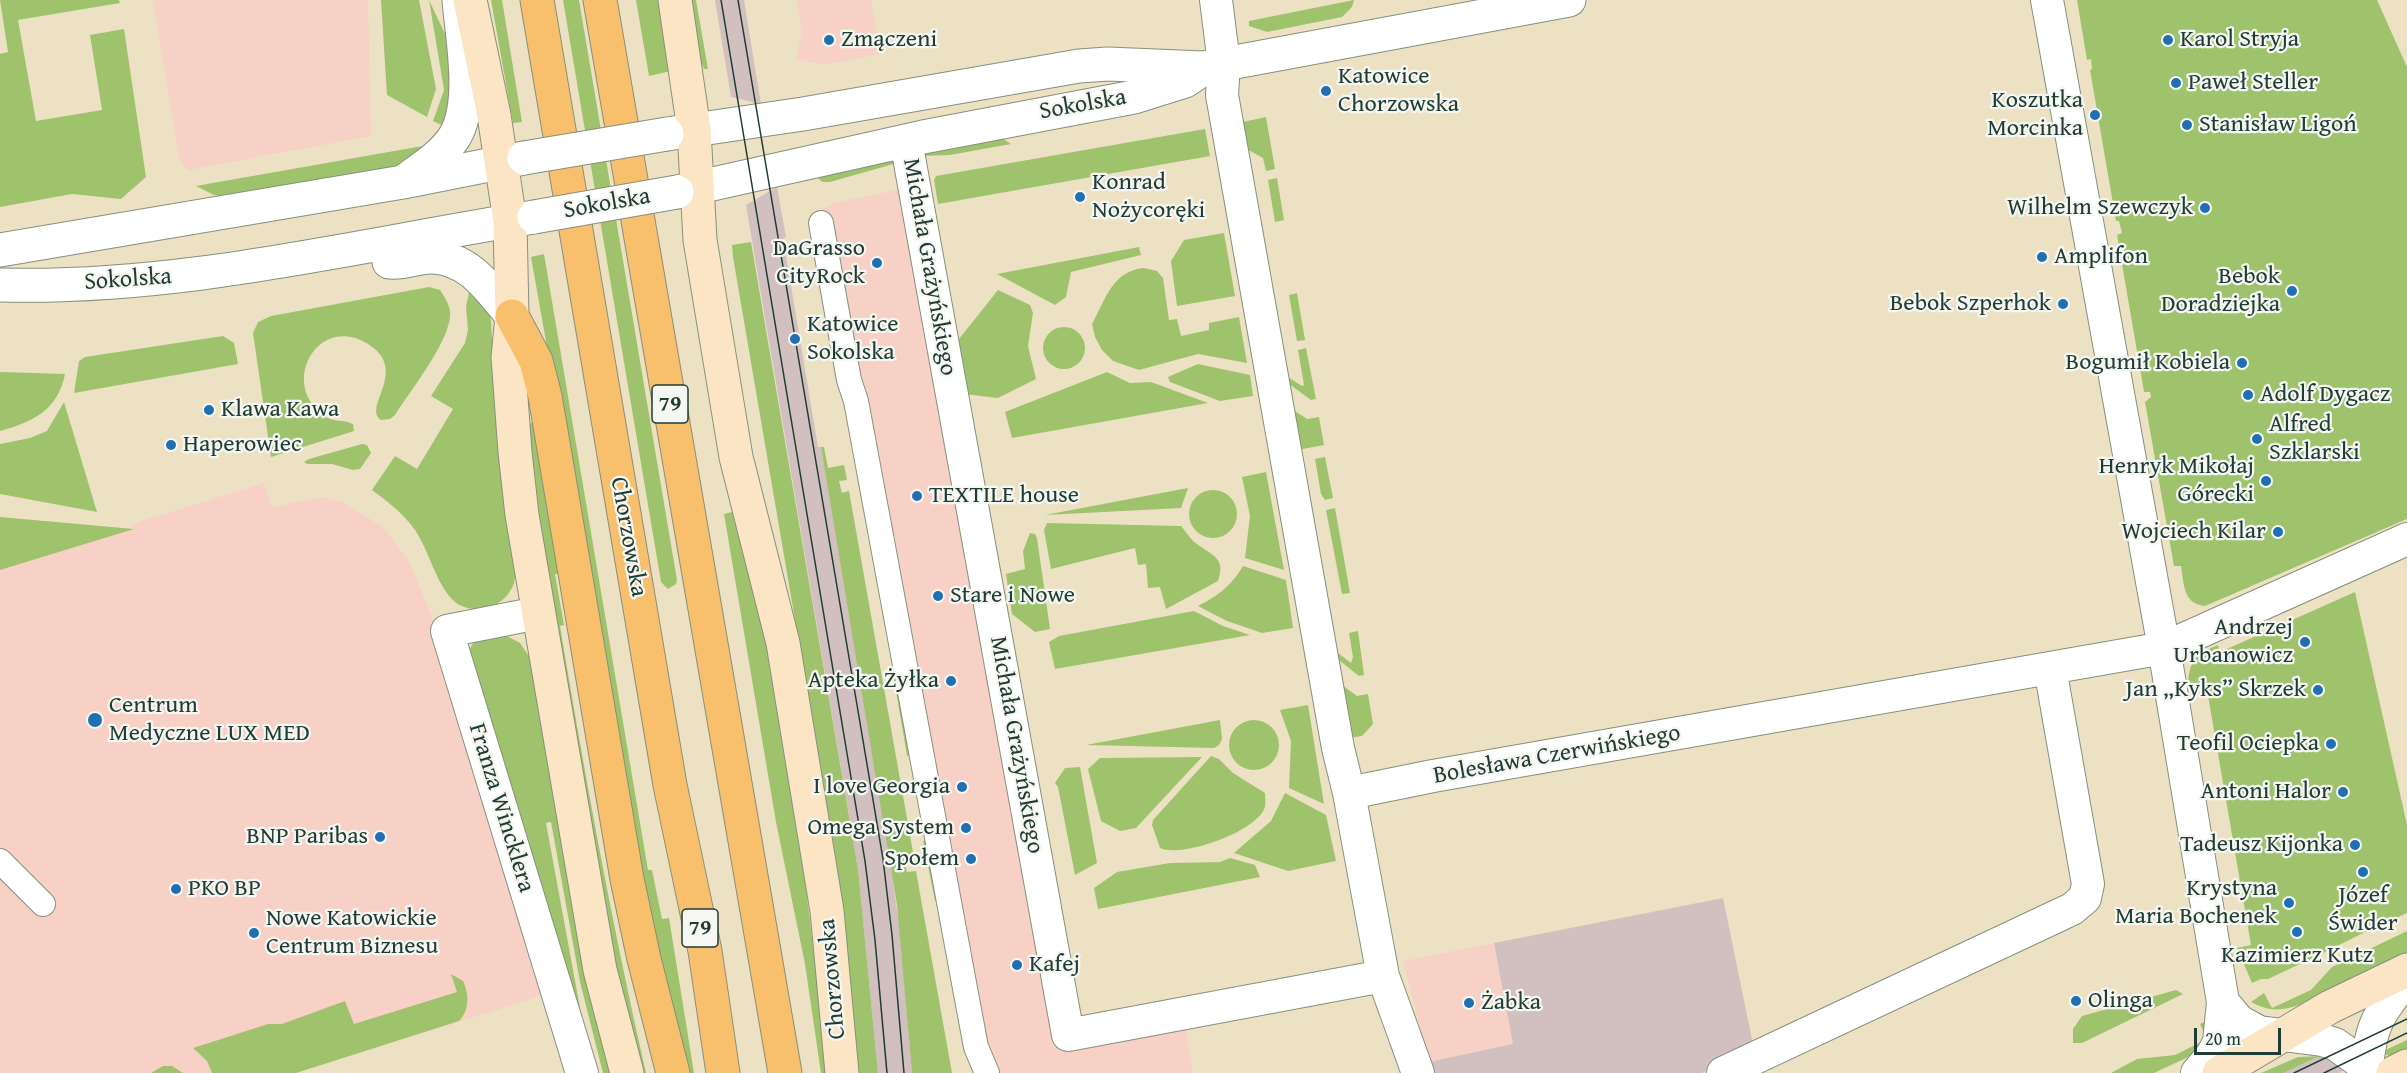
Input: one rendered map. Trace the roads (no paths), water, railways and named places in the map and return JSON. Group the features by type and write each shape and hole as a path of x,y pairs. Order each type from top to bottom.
{"main road":[{"path":"470,0 513,161 522,219 508,357 515,452 538,613 600,970 627,1073"},
{"name":"Chorzowska","path":"537,0 670,785 705,951 723,1073"},
{"name":"79","path":"600,0 785,1073"},
{"name":"Chorzowska","path":"675,0 681,132 687,191 700,240 736,458 783,643 827,910 842,1073"},
{"path":"512,316 533,354 544,396 627,879 672,1073"},
{"path":"2219,1073 2330,1007 2407,970"},
{"path":"2377,1071 2407,1066"}],"street":[{"path":"403,182 439,154 454,138 462,120 466,84 459,0"},
{"path":"1216,0 1214,66 1222,95 1338,748 1349,794 1383,976 1418,1073"},
{"name":"Sokolska","path":"0,250 403,182 681,132 1079,66 1108,64 1214,66 1569,0"},
{"path":"2047,0 2164,648 2223,1002 2219,1042 2212,1055 2197,1073"},
{"name":"Sokolska","path":"0,285 46,286 190,276 687,191 1013,118 1134,97 1185,81 1214,66"},
{"name":"Michała Grażyńskiego","path":"906,141 1068,1035 1383,976"},
{"path":"821,223 966,999 976,1047 987,1073"},
{"path":"331,252 393,262 431,257 447,259 468,268 477,275 512,316"},
{"name":"Bolesława Czerwińskiego","path":"1349,794 1433,776 2164,648 2407,539"},
{"name":"Franza Wincklera","path":"538,613 447,631 582,1073"},
{"path":"1723,1073 2072,909 2085,898 2088,884 2050,668"},
{"path":"0,861 43,904"},
{"path":"2377,1071 2370,1037 2376,1022 2407,978"},
{"path":"2223,1002 2239,1022 2259,1032 2322,1040 2335,1044 2377,1071"}],"tram line":[{"path":"721,0 865,861 887,1073"},
{"path":"738,0 883,859 904,1073"},
{"path":"2294,1073 2407,1019"},
{"path":"2324,1073 2407,1033"}],"place":[{"name":"Zmączeni","path":"829,40"},
{"name":"Karol Stryja","path":"2168,40"},
{"name":"Paweł Steller","path":"2176,83"},
{"name":"Katowice Chorzowska","path":"1326,91"},
{"name":"Koszutka Morcinka","path":"2095,115"},
{"name":"Stanisław Ligoń","path":"2187,125"},
{"name":"Konrad Nożycoręki","path":"1080,197"},
{"name":"Wilhelm Szewczyk","path":"2205,208"},
{"name":"Amplifon","path":"2042,257"},
{"name":"DaGrasso CityRock","path":"877,263"},
{"name":"Bebok Doradziejka","path":"2292,291"},
{"name":"Bebok Szperhok","path":"2063,304"},
{"name":"Katowice Sokolska","path":"795,339"},
{"name":"Bogumił Kobiela","path":"2242,363"},
{"name":"Adolf Dygacz","path":"2248,395"},
{"name":"Klawa Kawa","path":"209,410"},
{"name":"Alfred Szklarski","path":"2257,439"},
{"name":"Haperowiec","path":"171,445"},
{"name":"Henryk Mikołaj Górecki","path":"2266,481"},
{"name":"TEXTILE house","path":"917,496"},
{"name":"Wojciech Kilar","path":"2278,532"},
{"name":"Stare i Nowe","path":"938,596"},
{"name":"Andrzej Urbanowicz","path":"2305,642"},
{"name":"Apteka Żyłka","path":"951,681"},
{"name":"Jan „Kyks” Skrzek","path":"2318,690"},
{"name":"Centrum Medyczne LUX MED","path":"95,720"},
{"name":"Teofil Ociepka","path":"2331,744"},
{"name":"I love Georgia","path":"962,787"},
{"name":"Antoni Halor","path":"2343,792"},
{"name":"Omega System","path":"966,828"},
{"name":"BNP Paribas","path":"380,837"},
{"name":"Tadeusz Kijonka","path":"2355,845"},
{"name":"Społem","path":"971,859"},
{"name":"Józef Świder","path":"2363,872"},
{"name":"PKO BP","path":"176,889"},
{"name":"Krystyna Maria Bochenek","path":"2289,903"},
{"name":"Kazimierz Kutz","path":"2297,932"},
{"name":"Nowe Katowickie Centrum Biznesu","path":"254,933"},
{"name":"Kafej","path":"1017,965"},
{"name":"Olinga","path":"2076,1001"},
{"name":"Żabka","path":"1469,1003"}]}
